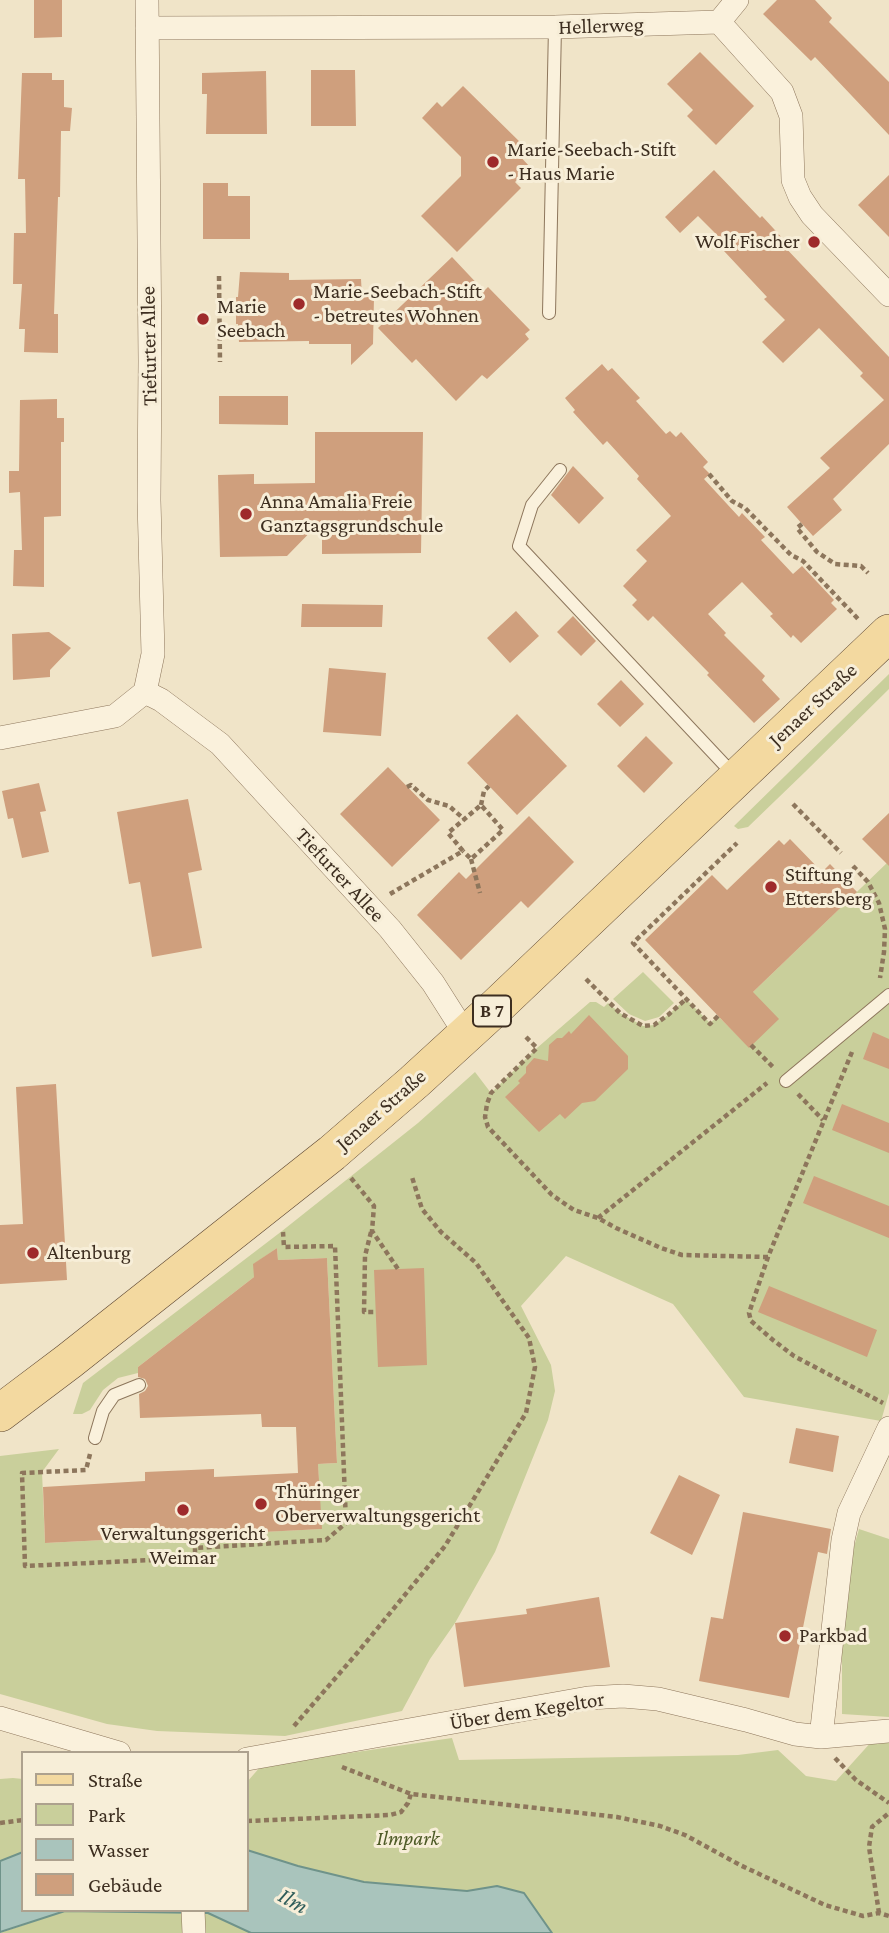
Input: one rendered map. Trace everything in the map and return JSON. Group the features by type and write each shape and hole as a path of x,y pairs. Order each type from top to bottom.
{"main road":[{"name":"Jenaer Straße","path":"0,1413 332,1153 466,1035 884,637"}],"street":[{"name":"Tiefurter Allee","path":"147,0 149,500 153,654 145,692 220,744 390,929 433,983 466,1035"},
{"path":"737,0 719,22 782,92 791,116 793,180 800,197 812,215 889,295"},
{"name":"Hellerweg","path":"147,28 555,27 719,22"},
{"path":"0,738 114,716 145,692"},
{"path":"821,1737 843,1540 849,1513 889,1428"},
{"name":"Über dem Kegeltor","path":"258,1758 588,1698 623,1696 658,1699 795,1734 821,1737 889,1731"},
{"path":"0,1717 112,1751"},
{"path":"193,1912 194,1933"}],"lane":[{"path":"549,313 555,27"},
{"path":"560,470 532,505 519,547 736,777"},
{"path":"786,1081 889,995"},
{"path":"95,1438 103,1411 114,1395 139,1385"}],"path":[{"path":"219,276 220,362"},
{"path":"709,474 732,500 745,508 791,555 803,561 884,637"},
{"path":"802,524 797,528 817,552 835,564 861,566 868,573"},
{"path":"408,787 411,785 428,800 449,806 464,819"},
{"path":"480,893 471,859 448,833 481,804 484,791 489,786"},
{"path":"471,859 503,830 481,804"},
{"path":"793,804 841,853"},
{"path":"718,1016 710,1024 631,941 737,843"},
{"path":"367,905 463,851"},
{"path":"853,866 868,882 879,903 885,929 880,977"},
{"path":"586,979 620,1013 643,1026 654,1025 686,999"},
{"path":"526,1037 537,1048 491,1093 486,1104 485,1117 488,1127 552,1195 573,1210 598,1218 682,1255 768,1257"},
{"path":"751,1045 771,1066"},
{"path":"854,1045 768,1257 749,1313 751,1321 794,1356 889,1406"},
{"path":"598,1218 768,1082"},
{"path":"801,1097 824,1120"},
{"path":"350,1176 374,1206 372,1231 365,1256 364,1312 376,1312"},
{"path":"258,1758 358,1652 445,1546 526,1413 535,1367 529,1338 476,1263 441,1232 422,1209 412,1177"},
{"path":"95,1438 86,1470 22,1473 25,1566 195,1558 195,1548 326,1540 346,1524 335,1246 284,1247 282,1231 265,1205"},
{"path":"372,1231 398,1269"},
{"path":"821,1737 847,1772 889,1802"},
{"path":"313,1747 330,1763 411,1794 617,1816 660,1826 685,1835 740,1865 825,1905 863,1916 879,1913 889,1916"},
{"path":"248,1821 390,1815 401,1812 411,1794"},
{"path":"879,1913 869,1847 872,1827 889,1813"},
{"path":"0,1823 21,1820"}],"green space":[{"path":"889,674 889,689 805,772 748,827 738,829 734,826"},
{"path":"889,861 889,1393 881,1421 744,1397 673,1304 566,1256 521,1306 551,1365 555,1391 548,1420 495,1552 402,1711 285,1736 157,1731 107,1724 0,1694 0,1456 59,1449 42,1472 45,1543 321,1529 318,1464 337,1463 327,1258 278,1260 277,1248 254,1264 254,1277 138,1367 138,1373 118,1378 103,1390 90,1410 73,1414 83,1383 282,1231 418,1123 475,1072 491,1093 590,1002 604,1007 608,1003 643,1026 654,1025 686,999 710,1023 718,1016 749,1047 753,992"},
{"path":"643,972 674,1003 659,1017 645,1021 629,1014 613,999"},
{"path":"859,1529 889,1539 889,1717 842,1714 842,1635 852,1554"},
{"name":"Ilmpark","path":"452,1738 459,1760 738,1755 778,1750 806,1776 836,1781 873,1740 889,1739 889,1933 0,1933 62,1912 188,1912 214,1916 248,1912 248,1781 261,1766"},
{"path":"0,1779 21,1779 21,1853 0,1861"}],"water":[{"name":"Ilm","path":"248,1850 364,1882 467,1891 497,1886 524,1893 552,1933 251,1933 208,1913 136,1912 248,1912"},
{"path":"21,1853 21,1912 62,1912 0,1932 0,1861"}],"building":[{"path":"34,0 62,0 62,37 34,38"},
{"path":"777,0 815,0 832,18 829,22 889,82 889,135 815,57 811,61 763,14"},
{"path":"700,52 754,106 716,145 687,116 693,110 667,84"},
{"path":"311,70 355,70 356,126 311,126"},
{"path":"266,71 267,134 206,134 207,94 202,94 202,73"},
{"path":"22,73 52,73 52,80 64,80 64,107 72,108 70,131 61,131 54,314 58,314 58,353 24,352 25,329 19,329 22,284 13,284 14,233 26,233 25,179 18,179"},
{"name":"Marie-Seebach-Stift - Haus Marie","path":"463,86 524,146 517,153 530,167 515,182 521,188 457,252 421,216 461,176 461,157 422,118 437,102 442,107"},
{"path":"714,170 760,218 762,216 785,241 782,244 889,357 889,444 833,499 842,510 813,536 787,507 830,468 820,458 884,400 860,376 863,373 819,328 783,363 762,342 785,320 724,251 729,247 698,216 680,233 665,217"},
{"path":"889,175 889,237 858,205"},
{"path":"203,183 228,183 228,196 250,196 250,239 203,239"},
{"path":"452,257 484,291 488,287 530,330 525,334 529,339 487,379 482,375 456,401 416,359 412,363 378,328"},
{"name":"Marie-Seebach-Stift - betreutes Wohnen","path":"240,272 289,273 289,280 361,279 362,297 374,297 373,344 351,365 351,344 309,344 309,341 239,342 236,297"},
{"path":"602,364 608,371 612,368 640,398 636,401 666,434 670,431 676,437 681,432 708,462 703,467 710,474 704,479 739,517 742,513 765,537 761,540 793,574 802,566 834,600 831,603 837,609 801,643 793,635 791,638 770,616 773,614 742,582 708,614 726,633 724,635 765,676 762,680 780,699 754,723 653,616 648,621 632,605 637,600 623,586 647,561 636,550 671,516 607,441 603,445 573,412 575,410 565,398"},
{"path":"219,396 288,396 288,425 219,424"},
{"path":"57,399 57,418 64,418 64,442 61,442 61,516 44,517 44,587 13,586 14,550 22,550 20,492 9,493 9,471 19,471 20,400"},
{"path":"315,432 423,432 421,553 322,554 322,520 287,556 220,557 218,475 254,474 254,484 315,483"},
{"path":"573,466 604,498 579,524 551,495"},
{"path":"302,604 383,605 382,627 301,627"},
{"path":"516,611 539,636 510,663 487,638"},
{"path":"573,616 596,641 581,656 557,632"},
{"path":"49,632 71,648 50,670 50,677 13,680 12,634"},
{"path":"329,668 386,673 381,736 323,732"},
{"path":"621,680 644,704 620,727 597,704"},
{"path":"517,714 567,766 517,815 467,763"},
{"path":"646,736 673,763 644,793 617,766"},
{"path":"388,767 440,820 392,867 340,814"},
{"path":"39,783 46,811 40,812 49,852 22,858 13,818 8,819 2,791"},
{"path":"188,799 202,870 188,873 202,948 152,957 140,882 129,884 117,812"},
{"path":"889,813 889,866 862,839"},
{"path":"529,816 574,862 528,908 521,901 461,960 417,915 459,872 466,879"},
{"path":"790,839 822,872 830,864 857,892 753,992 779,1019 749,1048 645,940 712,875 727,890 779,840 784,845"},
{"path":"589,1015 628,1056 628,1069 595,1101 582,1103 565,1119 560,1114 539,1132 505,1097 520,1083 518,1081 534,1058 548,1061 549,1045 569,1031 571,1034"},
{"path":"873,1032 889,1039 889,1069 863,1059"},
{"path":"56,1084 67,1280 0,1284 0,1225 23,1224 16,1087"},
{"path":"842,1104 889,1123 889,1153 832,1130"},
{"path":"814,1176 889,1206 889,1238 803,1203"},
{"path":"277,1248 278,1260 327,1258 337,1463 318,1464 322,1529 45,1543 43,1487 145,1481 145,1472 214,1469 214,1477 298,1473 296,1427 262,1427 261,1414 140,1418 139,1394 148,1386 145,1379 138,1377 138,1367 254,1277 253,1264"},
{"path":"424,1268 427,1365 378,1367 374,1270"},
{"path":"769,1286 877,1330 867,1357 758,1312"},
{"path":"796,1428 839,1436 833,1472 789,1463"},
{"path":"679,1475 720,1495 692,1555 650,1533"},
{"path":"743,1512 831,1529 827,1554 818,1552 789,1698 699,1681 711,1617 723,1619"},
{"path":"599,1597 610,1667 464,1687 455,1623 527,1614 526,1609"}],"place":[{"name":"Marie-Seebach-Stift - Haus Marie","path":"493,162"},
{"name":"Wolf Fischer","path":"814,242"},
{"name":"Marie-Seebach-Stift - betreutes Wohnen","path":"299,304"},
{"name":"Marie Seebach","path":"203,319"},
{"name":"Anna Amalia Freie Ganztagsgrundschule","path":"246,514"},
{"name":"Stiftung Ettersberg","path":"771,887"},
{"name":"Altenburg","path":"33,1253"},
{"name":"Thüringer Oberverwaltungsgericht","path":"261,1504"},
{"name":"Verwaltungsgericht Weimar","path":"183,1510"},
{"name":"Parkbad","path":"785,1636"}]}
